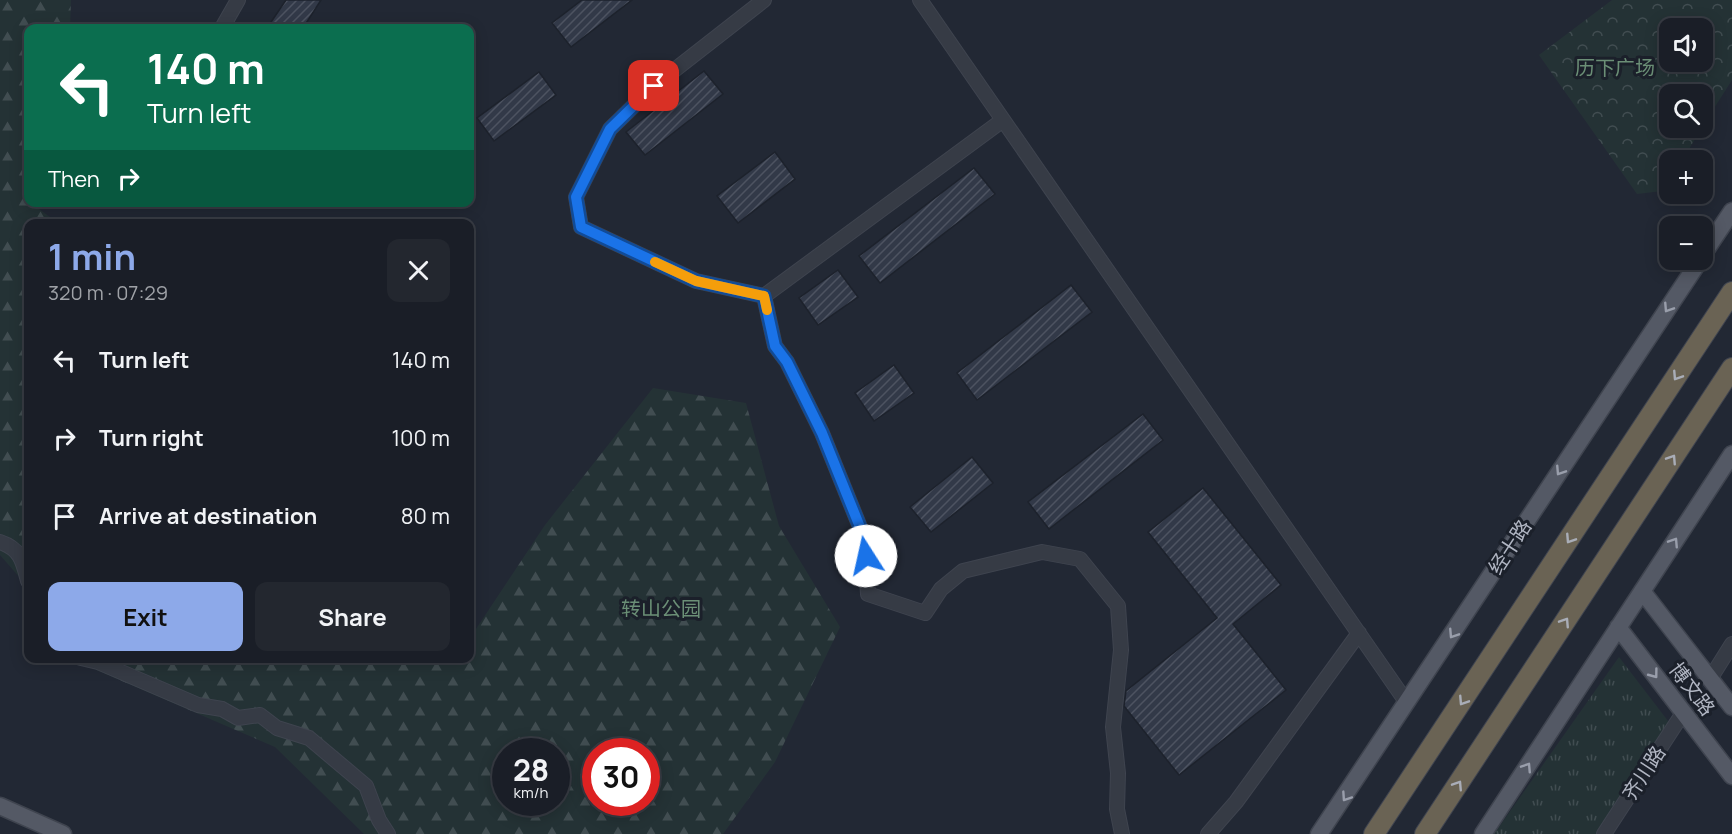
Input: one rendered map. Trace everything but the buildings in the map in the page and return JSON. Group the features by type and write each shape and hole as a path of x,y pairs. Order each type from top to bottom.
{"highway":[{"path":"1374,834 1732,292"},
{"path":"1425,834 1732,368"}],"main road":[{"path":"1713,240 1732,211"},
{"name":"经十路","path":"1319,834 1693,270"},
{"path":"1483,834 1732,454"},
{"name":"博文路","path":"1642,591 1732,707"},
{"name":"博文路","path":"1618,627 1732,776"},
{"path":"0,806 63,834"}],"street":[{"path":"224,24 238,0"},
{"path":"764,0 654,86 610,129 576,197 581,227 696,281 764,296 1003,120"},
{"path":"920,0 1407,703"},
{"path":"764,296 775,346 787,362 822,433 864,537 868,594 925,613 941,589 963,571 1042,552 1080,559 1118,606 1121,650 1113,727 1118,773 1117,809 1122,834"},
{"path":"0,543 10,546 21,558 24,568"},
{"path":"1208,834 1236,802 1359,633"},
{"path":"1710,679 1732,644"},
{"path":"100,663 198,705 222,709 238,718 260,715 277,728 309,738 366,786 379,820 388,834"},
{"name":"齐川路","path":"1604,834 1683,713"}],"green space":[{"path":"0,0 71,0 70,24 24,24 24,207 39,207 53,219 24,219 24,582 0,555"},
{"name":"历下广场","path":"1612,0 1732,0 1732,80 1713,110 1713,84 1659,84 1659,138 1696,138 1688,150 1659,150 1659,191 1637,194 1539,55"},
{"name":"转山公园","path":"653,388 746,403 779,526 840,627 775,762 723,834 364,834 275,747 94,669 89,663 474,663 474,632 545,525"},
{"path":"1619,657 1678,734 1606,834 1494,834"}],"slow traffic":[{"path":"655,262 696,281 764,296 767,310"}],"route":[{"path":"654,86 610,129 576,197 581,227 696,281 764,296 775,346 787,362 822,433 864,537 866,556"}]}
